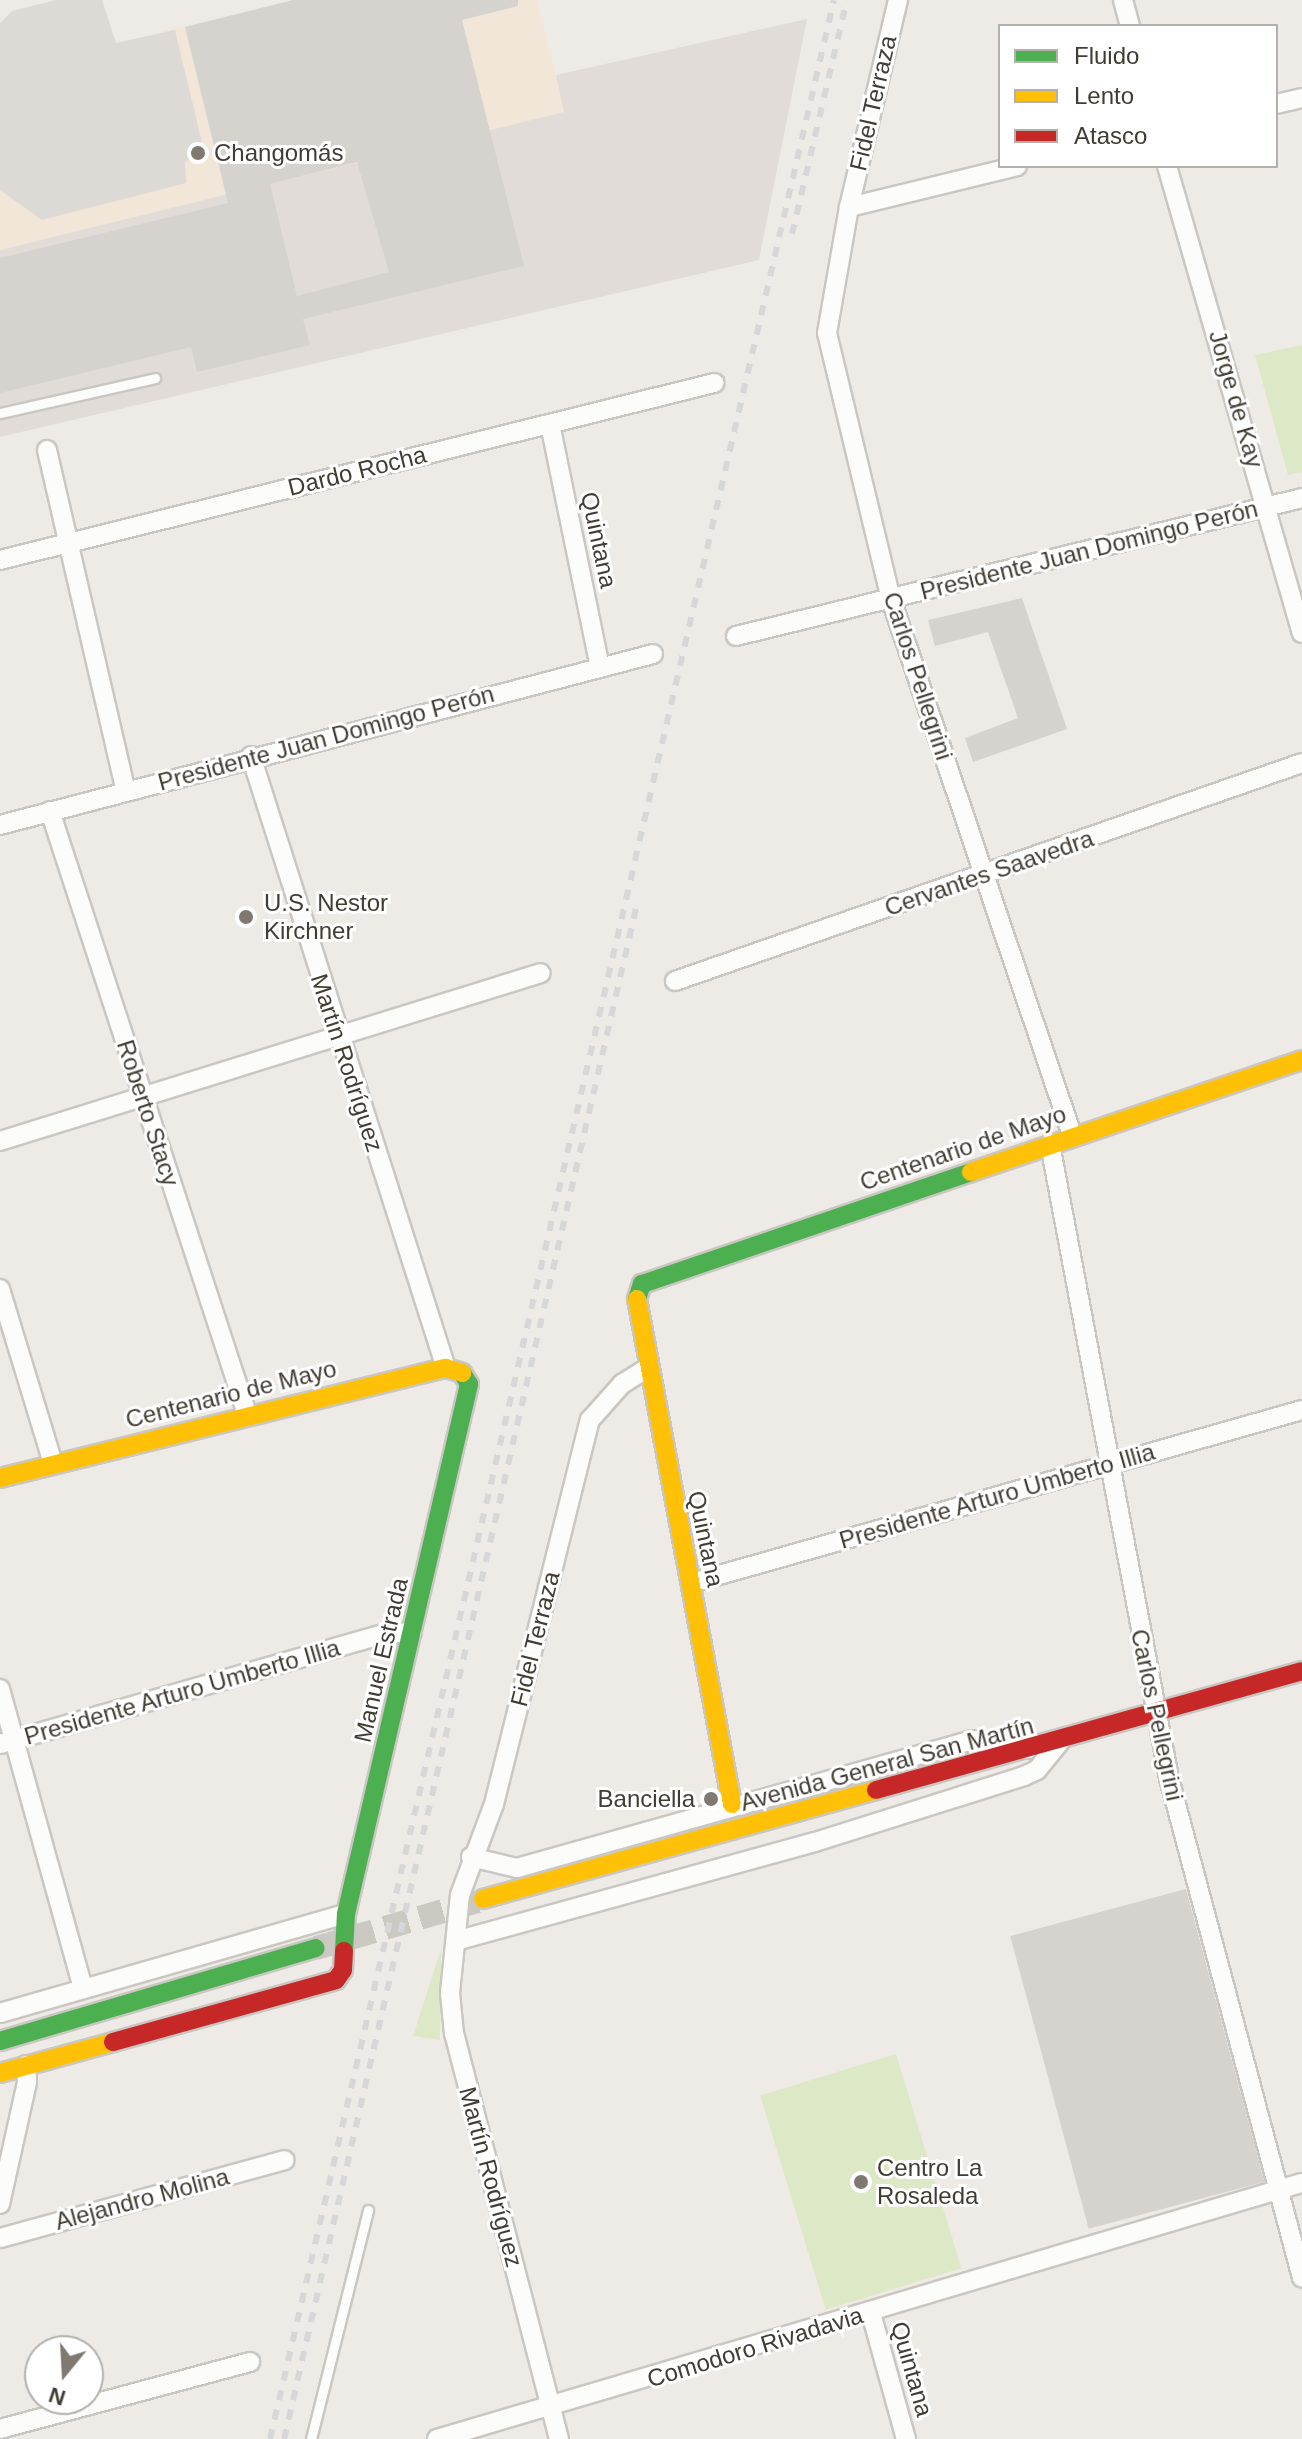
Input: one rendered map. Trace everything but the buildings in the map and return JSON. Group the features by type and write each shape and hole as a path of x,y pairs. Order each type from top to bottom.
{"street":[{"name":"Fidel Terraza","path":"849,207 898,0"},
{"path":"1123,0 1129,24"},
{"path":"1278,104 1302,98"},
{"path":"849,207 1009,168"},
{"name":"Jorge de Kay","path":"1168,168 1302,633"},
{"name":"Carlos Pellegrini","path":"849,207 827,333 891,599 987,875 1072,1135"},
{"name":"Dardo Rocha","path":"0,560 714,383"},
{"name":"Quintana","path":"550,424 600,667"},
{"path":"47,450 126,791"},
{"name":"Presidente Juan Domingo Perón","path":"736,636 1302,498"},
{"name":"Presidente Juan Domingo Perón","path":"0,825 251,756 653,654"},
{"name":"Martín Rodríguez","path":"251,756 336,1034 446,1368"},
{"name":"Cervantes Saavedra","path":"675,981 1302,763"},
{"name":"Roberto Stacy","path":"50,811 247,1414"},
{"path":"0,1141 336,1034 541,973"},
{"name":"Centenario de Mayo","path":"642,1284 1072,1135 1302,1060"},
{"name":"Carlos Pellegrini","path":"1050,1144 1155,1713 1302,2278"},
{"name":"Quintana","path":"642,1284 635,1304 638,1373 691,1583 732,1804"},
{"path":"0,1289 53,1463"},
{"name":"Centenario de Mayo","path":"0,1478 247,1414 446,1368"},
{"name":"Manuel Estrada","path":"26,2065 336,1980 343,1970 346,1914 469,1384 463,1373 446,1368"},
{"name":"Fidel Terraza","path":"458,1913 471,1857 494,1804 590,1420 638,1373"},
{"name":"Presidente Arturo Umberto Illia","path":"691,1583 1302,1410"},
{"name":"Presidente Arturo Umberto Illia","path":"8,1742 384,1634 412,1632"},
{"name":"Avenida General San Martín","path":"483,1899 1060,1742 1302,1671"},
{"path":"0,1689 8,1742 83,1989"},
{"path":"471,1857 517,1868 732,1804 972,1740 1000,1740 1030,1749"},
{"path":"459,1940 815,1842 1024,1776 1037,1770 1060,1742"},
{"name":"Martín Rodríguez","path":"458,1913 459,1940 450,1993 454,2034 559,2439"},
{"path":"0,2013 346,1914"},
{"path":"0,2041 316,1948"},
{"path":"0,2073 26,2065 27,2082 0,2204"},
{"name":"Alejandro Molina","path":"0,2238 285,2160"},
{"name":"Comodoro Rivadavia","path":"437,2439 551,2408 1302,2183"},
{"name":"Quintana","path":"871,2313 906,2439"},
{"path":"0,2429 250,2362"}],"lane":[{"path":"0,413 155,378"},
{"path":"311,2439 368,2210"}],"shaded area":[{"name":"Changomás","path":"56,0 102,0 116,43 293,0 537,0 565,112 0,250 0,23 12,11"},
{"path":"56,0 102,0 116,43 175,30 205,155 185,162 186,183 42,220 0,190 0,23 12,11"},
{"path":"807,19 759,260 0,437 0,250 564,112 556,75"}],"green space":[{"path":"1302,345 1302,472 1288,475 1255,355"},
{"path":"441,1949 440,2040 413,2036"},
{"name":"Centro La Rosaleda","path":"896,2054 961,2268 826,2310 760,2096"}],"tunnel":[{"path":"316,1948 481,1900"}],"railway":[{"path":"270,2439 834,0"},
{"path":"792,234 847,0"},
{"path":"284,2439 636,908"}],"traffic: fast":[{"path":"637,1299 642,1284 971,1172"},
{"path":"344,1951 346,1914 469,1384 462,1373"},
{"path":"0,2041 316,1948"}],"traffic: slow":[{"path":"971,1172 1302,1060"},
{"path":"637,1299 732,1804"},
{"path":"0,1478 446,1368 462,1373"},
{"path":"483,1899 876,1790"},
{"path":"0,2073 113,2042"}],"traffic: jam":[{"path":"876,1790 1302,1671"},
{"path":"113,2042 336,1980 343,1970 344,1951"}],"place":[{"name":"Changomás","path":"198,153"},
{"name":"U.S. Nestor Kirchner","path":"246,917"},
{"name":"Banciella","path":"711,1799"},
{"name":"Centro La Rosaleda","path":"861,2182"}]}
